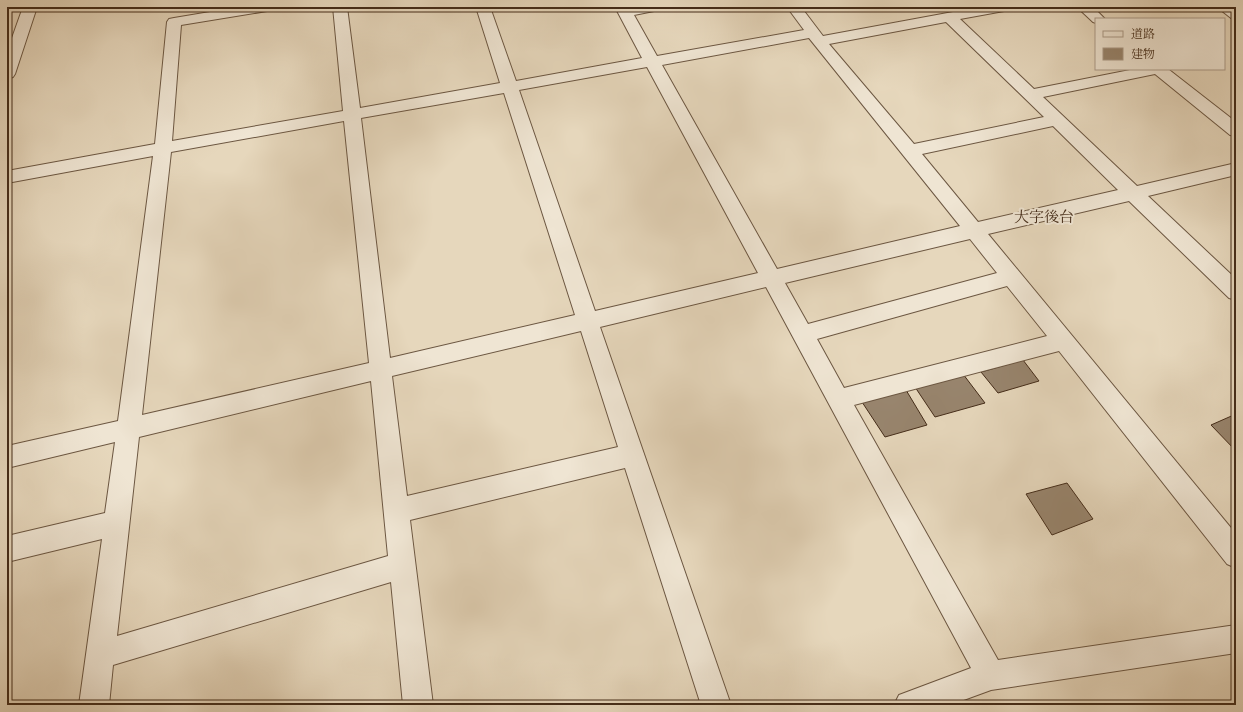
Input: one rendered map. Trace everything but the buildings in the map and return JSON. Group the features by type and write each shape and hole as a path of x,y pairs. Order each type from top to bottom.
{"street":[{"path":"8,68 30,7"},
{"path":"94,705 163,148 174,22 267,7"},
{"path":"340,7 418,705"},
{"path":"483,7 716,705"},
{"path":"654,7 623,9 991,676"},
{"path":"794,7 816,37 910,151 1236,555"},
{"path":"7,177 652,62 949,17 1004,7"},
{"path":"1084,7 1097,18"},
{"path":"1224,7 1236,15"},
{"path":"949,17 1236,292"},
{"path":"1030,95 1153,70"},
{"path":"1159,70 1236,131"},
{"path":"910,151 1056,120"},
{"path":"7,457 1236,169"},
{"path":"802,334 1012,277"},
{"path":"838,399 1064,341"},
{"path":"396,511 632,455"},
{"path":"7,549 117,523"},
{"path":"100,655 402,565"},
{"path":"909,705 991,676 1236,639"}],"district":[{"name":"大字後台","path":"1044,217"}]}
